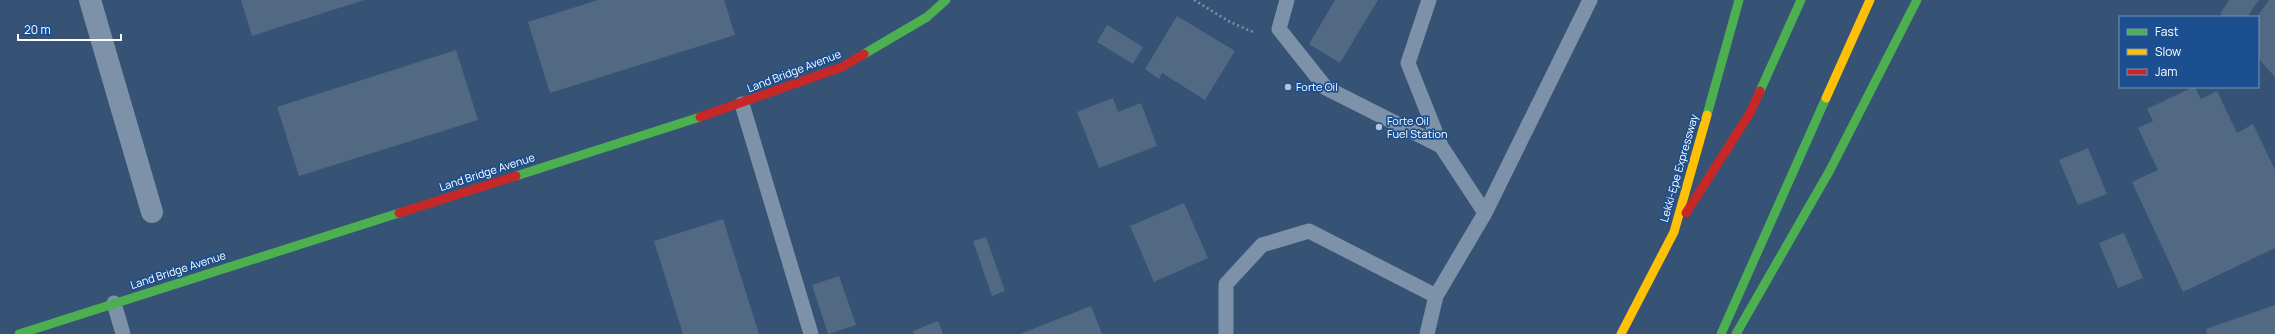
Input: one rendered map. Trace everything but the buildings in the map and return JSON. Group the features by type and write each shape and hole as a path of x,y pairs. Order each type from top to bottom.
{"main road":[{"name":"Land Bridge Avenue","path":"19,334 742,104 842,67 927,17 946,0"},
{"name":"Lekki-Epe Expressway","path":"1621,334 1674,232 1739,0"},
{"path":"1674,232 1750,113 1801,0"},
{"path":"1721,334 1870,0"},
{"path":"1736,334 1868,99 1917,0"}],"street":[{"path":"90,0 152,212"}],"lane":[{"path":"1287,0 1279,29 1326,88 1441,146"},
{"path":"1429,0 1408,63 1441,146 1485,213"},
{"path":"1427,334 1436,296 1485,213 1590,0"},
{"path":"742,104 811,334"},
{"path":"1226,334 1226,284 1262,245 1309,231 1436,296"},
{"path":"114,303 123,334"}],"path":[{"path":"1194,0 1230,22 1253,32 1279,29"}],"traffic: fast":[{"path":"864,54 927,17 946,0"},
{"path":"1707,115 1739,0"},
{"path":"1760,91 1801,0"},
{"path":"1736,334 1830,170 1917,0"},
{"path":"1721,334 1826,98"},
{"path":"516,176 700,117"},
{"path":"19,334 399,213"}],"traffic: slow":[{"path":"1826,98 1870,0"},
{"path":"1621,334 1674,232 1707,115"}],"traffic: jam":[{"path":"700,117 842,67 864,54"},
{"path":"1686,213 1750,113 1760,91"},
{"path":"399,213 516,176"}],"place":[{"name":"Forte Oil","path":"1288,87"},
{"name":"Forte Oil Fuel Station","path":"1379,127"}]}
